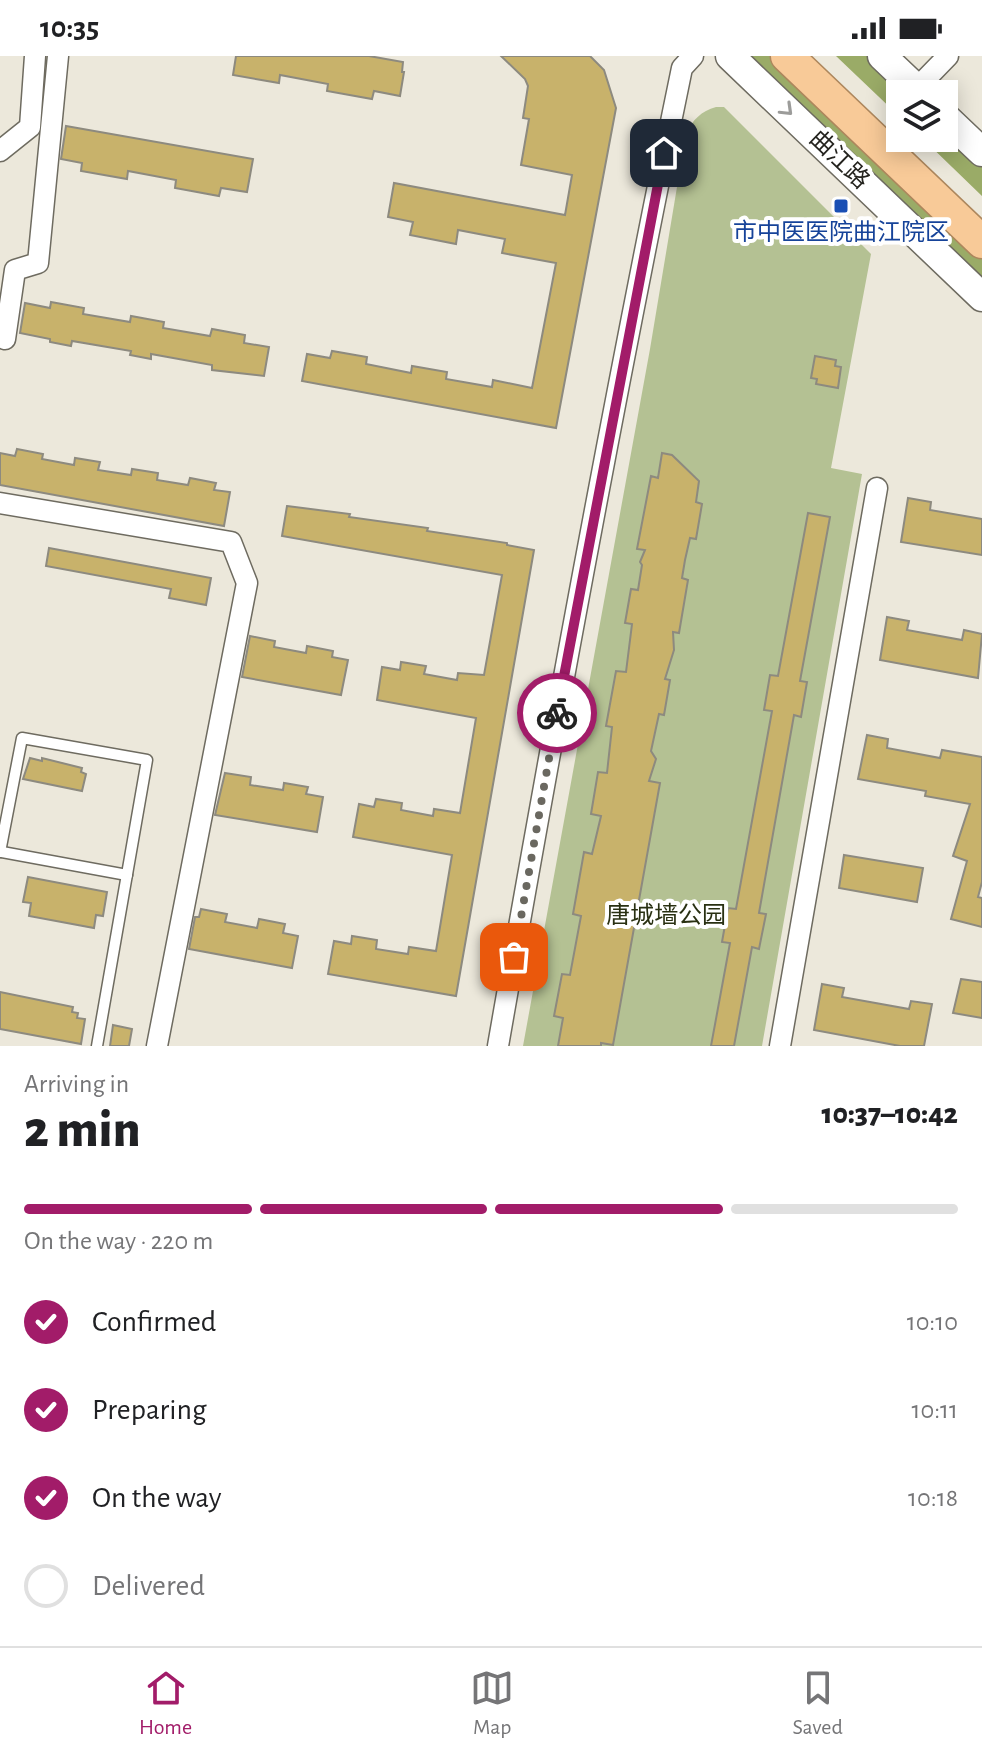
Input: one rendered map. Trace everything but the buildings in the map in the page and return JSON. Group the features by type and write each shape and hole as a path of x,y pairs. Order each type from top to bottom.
{"highway":[{"name":"曲江路","path":"787,56 982,242"},
{"path":"817,56 886,122"},
{"path":"918,152 982,214"}],"main road":[{"name":"曲江路","path":"730,56 982,297"},
{"path":"882,56 907,80"},
{"path":"958,129 982,152"}],"street":[{"path":"0,151 30,127 35,56"},
{"path":"5,339 15,270 38,263 58,56"},
{"path":"498,1046 550,750 653,209 682,68 693,56"},
{"path":"928,80 948,56"},
{"path":"780,1046 877,488"},
{"path":"0,503 231,542 247,583 157,1046"}],"lane":[{"path":"97,1046 127,875 147,760 22,738 1,852 127,875"},
{"path":"0,777 15,779"}],"green space":[{"path":"751,56 774,56 982,255 982,279"},
{"path":"836,56 868,56 893,80 886,80 886,104"},
{"name":"唐城墙公园","path":"716,107 724,107 871,254 831,468 862,474 762,1046 523,1046 650,349 686,133 698,117"},
{"path":"958,142 982,165 982,196 936,152 958,152"}],"way so far":[{"path":"514,957 557,713"}],"place":[{"name":"市中医医院曲江院区","path":"841,206"}],"route":[{"path":"557,713 664,153"}]}
